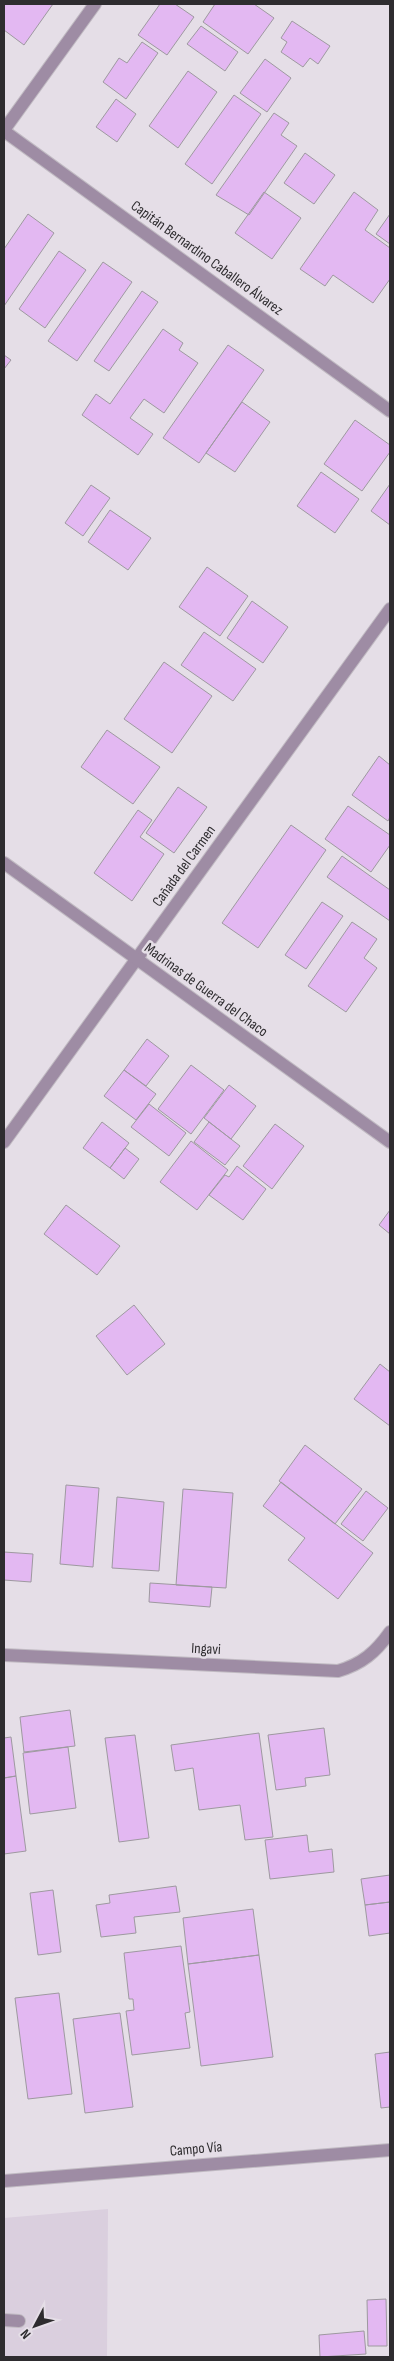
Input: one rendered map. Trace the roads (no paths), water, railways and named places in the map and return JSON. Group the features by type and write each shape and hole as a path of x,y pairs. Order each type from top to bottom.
{"street":[{"path":"4,130 95,4"},
{"name":"Capitán Bernardino Caballero Álvarez","path":"4,130 390,411"},
{"name":"Cañada del Carmen","path":"4,1142 390,609"},
{"name":"Madrinas de Guerra del Chaco","path":"4,864 390,1142"},
{"name":"Ingavi","path":"4,1655 338,1672 355,1666 377,1650 390,1632"},
{"name":"Campo Vía","path":"4,2181 390,2150"},
{"path":"4,2320 18,2321"}]}
